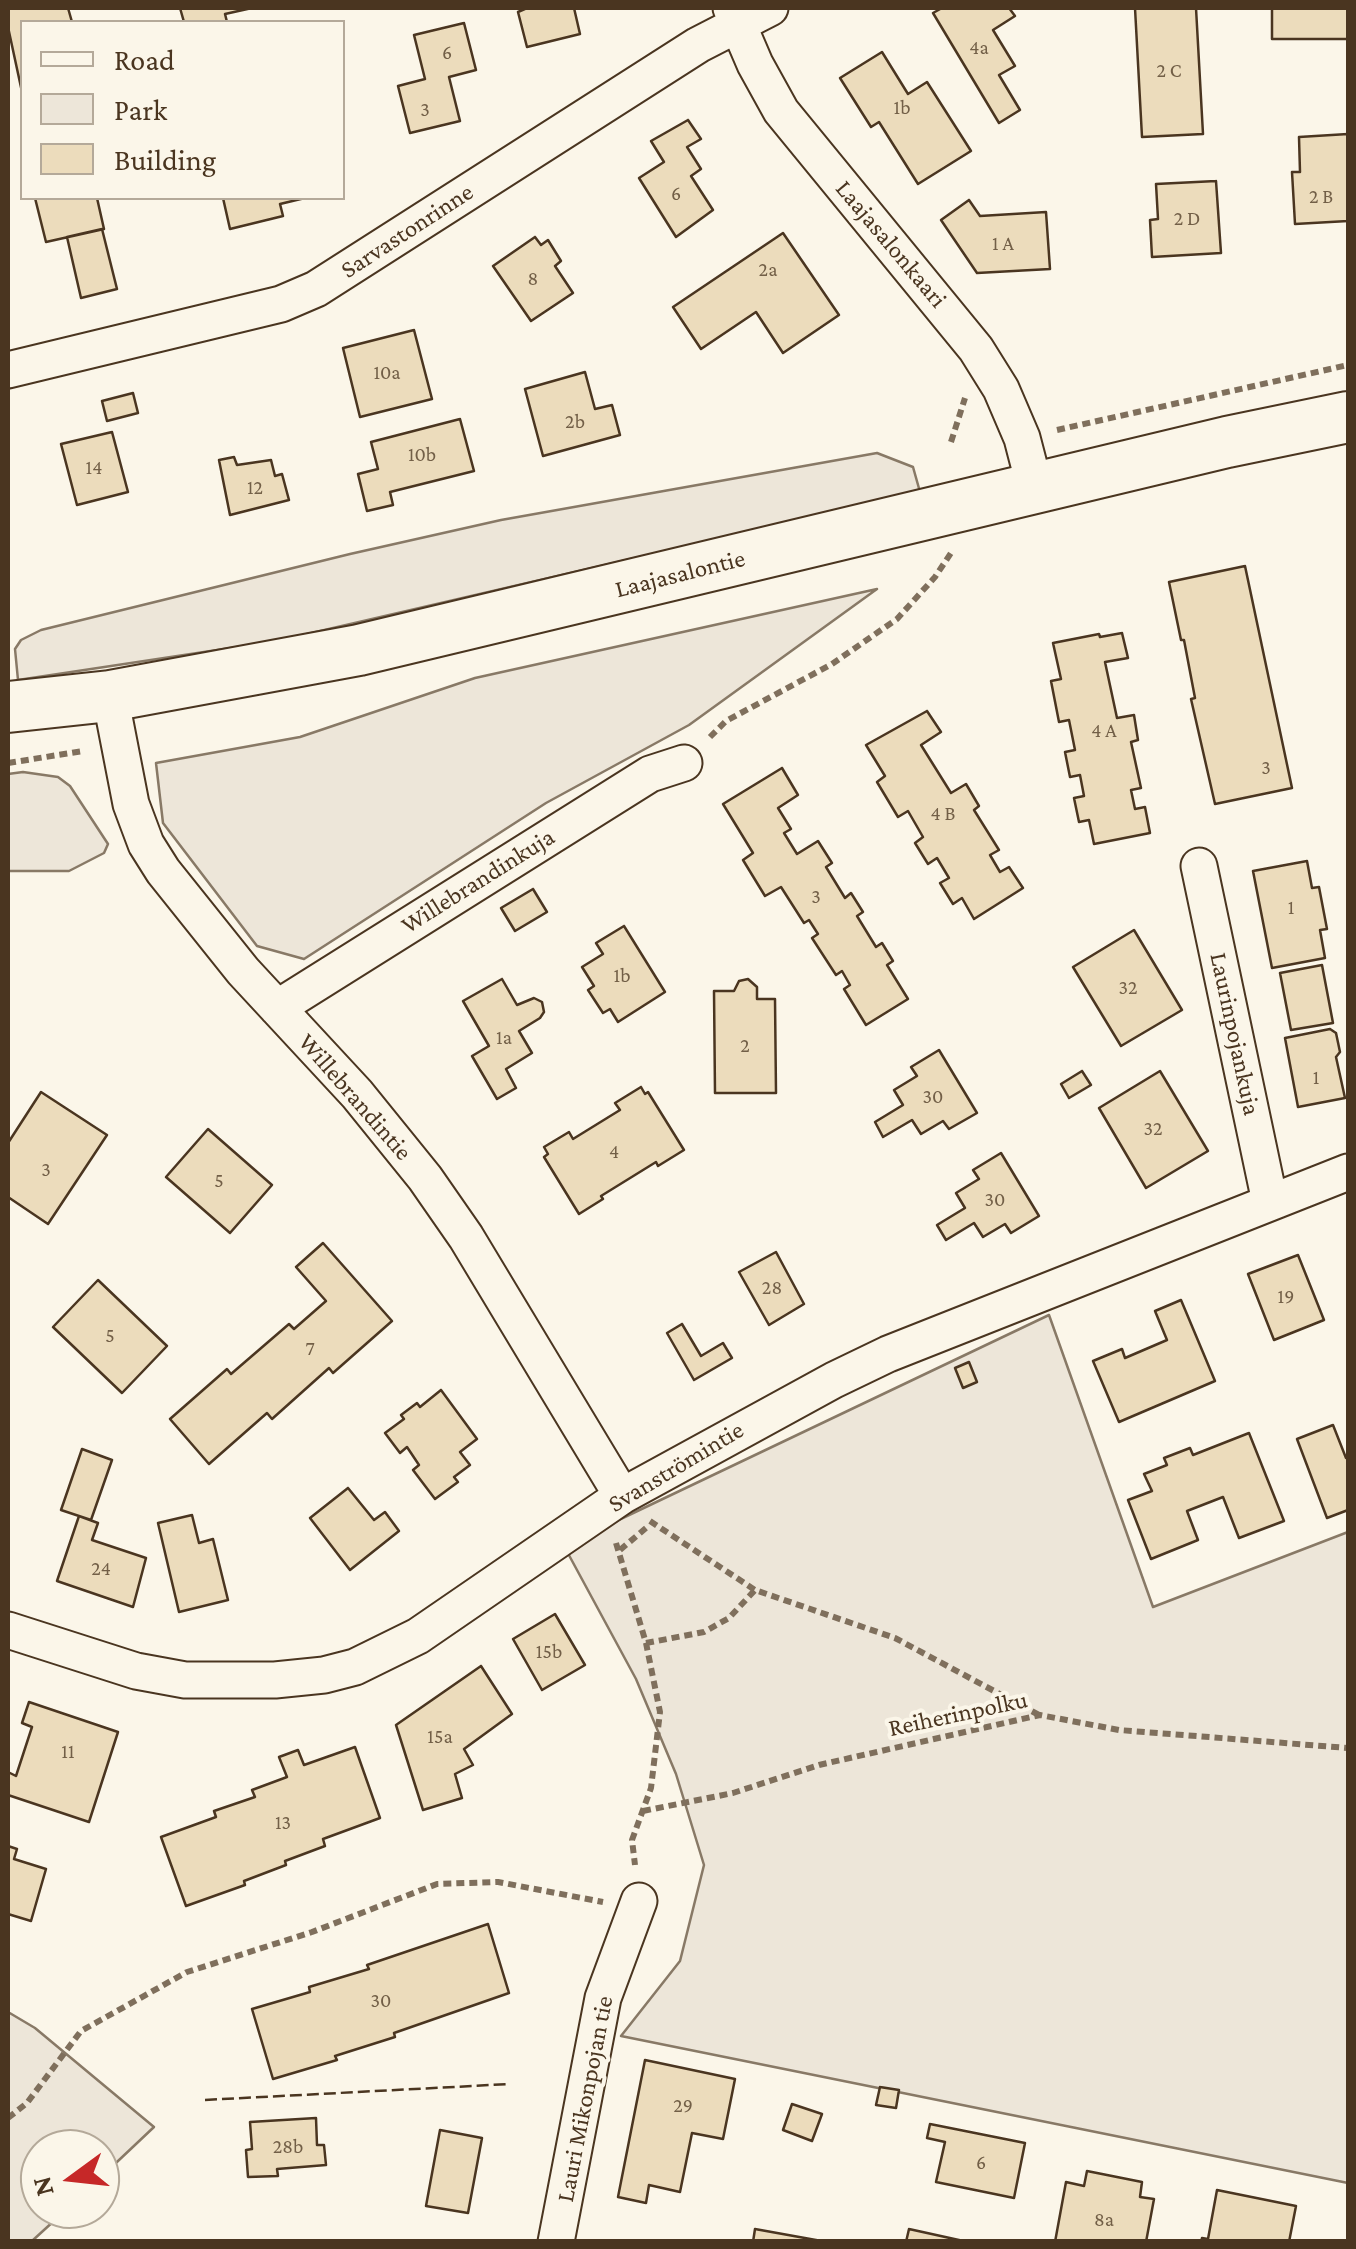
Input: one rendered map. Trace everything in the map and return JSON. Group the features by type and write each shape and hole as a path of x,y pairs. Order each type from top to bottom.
{"main road":[{"name":"Laajasalontie","path":"8,708 114,720 358,650 1227,442 1348,417"}],"street":[{"name":"Sarvastonrinne","path":"8,370 281,304 316,289 698,45 733,16 770,8"},
{"name":"Laajasalonkaari","path":"733,16 781,111 970,340 1006,401 1022,438 1036,488"},
{"name":"Willebrandintie","path":"114,720 131,804 146,844 276,1008 356,1094 425,1178 466,1237 622,1496"},
{"name":"Willebrandinkuja","path":"276,1008 650,774 684,763"},
{"name":"Laurinpojankuja","path":"1199,866 1270,1202"},
{"name":"Svanströmintie","path":"8,1630 136,1672 186,1680 275,1680 324,1675 354,1667 418,1636 622,1496 754,1422 888,1354 1348,1172"},
{"name":"Lauri Mikonpojan tie","path":"556,2242 623,1902"}],"path":[{"path":"1051,431 1348,365"},
{"path":"684,763 726,722 832,664 898,618 935,577 951,552"},
{"path":"8,762 114,720"},
{"path":"622,1496 653,1523 755,1590 894,1638 1040,1715"},
{"path":"620,1550 653,1523"},
{"path":"608,1532 620,1550 660,1712 651,1788 632,1840"},
{"path":"646,1643 704,1632 729,1618 755,1590"},
{"name":"Reiherinpolku","path":"642,1811 733,1793 819,1764 1040,1715 1120,1730 1348,1748"},
{"path":"8,2118 27,2103 82,2031 187,1972 312,1932 437,1884 498,1882 623,1902"}],"green space":[{"path":"877,453 913,467 920,492 277,641 18,680 15,649 21,640 41,630 501,520"},
{"path":"877,589 689,725 546,803 304,959 257,946 163,823 156,763 300,737 475,678"},
{"path":"8,774 58,777 70,786 108,844 104,853 69,871 8,871"},
{"path":"1049,1315 1153,1607 1348,1532 1348,2183 621,2036 680,1961 704,1865 676,1774 636,1679 564,1546"},
{"path":"8,2012 35,2028 154,2127 120,2159 120,2129 20,2129 20,2229 45,2229 32,2241 8,2241"}],"building":[{"path":"8,8 68,8 71,20 20,20 20,83 8,27"},
{"path":"180,8 252,8 225,14 226,20 183,20"},
{"path":"527,8 574,8 580,34 527,47 518,12"},
{"path":"942,8 1009,8 1015,16 993,30 1015,66 999,75 1020,110 999,123 933,13"},
{"path":"1135,8 1196,8 1203,134 1142,137"},
{"path":"1272,8 1348,8 1348,39 1272,39"},
{"path":"464,23 476,70 449,77 460,121 410,133 398,86 425,79 414,35"},
{"path":"882,52 908,94 927,82 971,151 918,184 879,122 871,127 840,78"},
{"path":"688,120 701,139 687,147 701,169 691,176 713,210 676,237 639,178 664,162 651,141"},
{"path":"1348,134 1348,221 1295,224 1292,172 1300,172 1299,137"},
{"path":"1216,181 1221,253 1152,257 1150,220 1158,219 1156,184"},
{"path":"36,200 97,200 104,229 46,242"},
{"path":"223,200 297,200 280,204 283,216 230,229"},
{"path":"969,200 980,216 1046,212 1050,269 977,273 941,220"},
{"path":"102,229 117,289 81,298 67,237"},
{"path":"783,233 839,315 783,353 756,312 701,349 673,307"},
{"path":"535,237 541,245 548,240 561,261 555,266 573,293 531,321 493,266"},
{"path":"414,330 432,399 360,417 343,348"},
{"path":"585,372 595,409 612,405 620,435 543,456 525,389"},
{"path":"133,393 138,413 107,421 102,401"},
{"path":"460,419 474,471 390,492 393,505 367,511 358,474 378,469 371,442"},
{"path":"112,432 128,492 77,505 61,444"},
{"path":"234,457 237,465 271,460 275,476 282,474 289,500 230,515 219,460"},
{"path":"1245,566 1292,788 1215,804 1169,582"},
{"path":"1122,633 1128,658 1105,662 1117,718 1134,715 1138,740 1131,742 1141,788 1131,790 1135,809 1145,807 1150,833 1094,844 1089,820 1079,822 1074,798 1084,796 1080,775 1070,777 1065,752 1075,750 1069,720 1059,722 1051,681 1061,679 1053,643"},
{"path":"927,711 941,732 921,745 951,793 966,784 979,806 974,810 999,850 990,855 1000,872 1009,867 1023,888 974,919 962,898 953,904 940,883 949,878 937,858 928,864 915,843 923,837 908,811 898,817 877,782 885,776 866,745"},
{"path":"782,768 798,795 778,808 791,829 784,833 797,854 818,841 832,863 826,867 845,898 851,893 863,912 857,916 876,947 882,943 893,961 887,965 908,999 866,1025 844,989 850,985 842,971 836,975 812,938 818,934 809,920 804,923 781,887 765,896 743,860 753,853 723,804"},
{"path":"1307,861 1312,888 1319,887 1327,929 1320,930 1325,958 1272,968 1253,871"},
{"path":"533,889 547,912 515,931 501,908"},
{"path":"624,926 665,992 618,1022 610,1009 603,1013 588,990 594,986 582,967 603,954 596,943"},
{"path":"1134,930 1182,1010 1121,1046 1073,967"},
{"path":"1322,965 1333,1023 1291,1030 1280,973"},
{"path":"502,979 517,1005 534,998 542,1002 544,1012 519,1031 532,1053 506,1069 516,1088 497,1099 472,1056 489,1046 463,1001"},
{"path":"748,979 757,987 757,999 775,999 776,1093 715,1093 714,991 734,991 739,981"},
{"path":"1330,1029 1336,1033 1340,1052 1336,1057 1345,1098 1298,1107 1285,1038"},
{"path":"939,1050 977,1113 949,1129 943,1121 921,1134 912,1120 883,1137 875,1122 903,1105 894,1090 917,1076 911,1067"},
{"path":"1082,1071 1091,1085 1069,1098 1061,1084"},
{"path":"1160,1071 1208,1151 1146,1188 1099,1108"},
{"path":"641,1087 684,1150 658,1166 656,1162 579,1214 544,1157 548,1154 544,1147 569,1132 573,1139 620,1110 615,1103"},
{"path":"41,1092 107,1135 48,1224 8,1197 8,1143"},
{"path":"208,1129 272,1185 230,1233 166,1177"},
{"path":"1001,1153 1039,1216 1011,1233 1005,1224 983,1237 974,1223 946,1240 937,1225 965,1208 956,1193 979,1179 973,1170"},
{"path":"323,1243 392,1321 333,1373 329,1368 272,1419 267,1413 209,1464 170,1419 227,1369 231,1374 289,1324 294,1329 326,1301 296,1267"},
{"path":"776,1252 804,1304 769,1325 739,1272"},
{"path":"1298,1255 1324,1320 1274,1340 1248,1274"},
{"path":"98,1280 167,1346 122,1393 53,1327"},
{"path":"1181,1300 1215,1381 1119,1422 1093,1361 1122,1349 1125,1358 1167,1340 1155,1311"},
{"path":"682,1324 701,1356 723,1343 732,1358 694,1380 667,1333"},
{"path":"969,1362 977,1382 963,1388 955,1368"},
{"path":"441,1390 477,1439 460,1452 470,1465 454,1477 458,1482 435,1499 413,1470 419,1465 407,1447 400,1453 385,1433 404,1419 401,1415 417,1403 420,1407"},
{"path":"1333,1425 1348,1457 1348,1510 1327,1518 1297,1439"},
{"path":"1249,1433 1284,1521 1239,1538 1223,1497 1187,1511 1198,1540 1151,1559 1128,1500 1152,1491 1144,1474 1167,1465 1164,1458 1190,1448 1193,1455"},
{"path":"82,1449 112,1460 91,1520 61,1510"},
{"path":"348,1488 374,1520 385,1512 399,1531 350,1570 310,1518"},
{"path":"192,1515 199,1543 213,1539 228,1600 179,1612 158,1523"},
{"path":"79,1516 98,1523 92,1540 146,1558 133,1607 57,1581"},
{"path":"555,1614 585,1665 542,1690 513,1639"},
{"path":"481,1666 512,1714 464,1749 473,1765 455,1774 462,1798 423,1810 396,1725"},
{"path":"29,1702 118,1732 89,1822 8,1795 8,1772 16,1776 32,1727 22,1723"},
{"path":"355,1747 380,1818 323,1839 325,1846 285,1861 286,1865 244,1881 245,1885 186,1906 161,1837 216,1817 214,1811 255,1797 252,1790 287,1777 279,1757 298,1750 304,1765"},
{"path":"8,1846 17,1849 14,1859 46,1869 31,1921 8,1914"},
{"path":"488,1924 509,1993 335,2056 337,2060 273,2079 252,2009 310,1992 309,1987"},
{"path":"645,2060 735,2079 723,2139 692,2133 680,2192 649,2185 646,2203 618,2197"},
{"path":"880,2087 899,2090 896,2108 876,2105"},
{"path":"792,2104 822,2114 812,2141 783,2130"},
{"path":"316,2118 317,2145 324,2145 326,2165 277,2169 278,2176 248,2177 250,2122"},
{"path":"930,2124 1025,2143 1014,2198 936,2182 945,2142 927,2138"},
{"path":"440,2130 482,2138 468,2213 426,2206"},
{"path":"1087,2171 1142,2182 1140,2197 1154,2199 1146,2242 1055,2242 1066,2182 1084,2186"},
{"path":"1217,2190 1296,2206 1289,2242 1201,2242 1202,2238 1208,2239"},
{"path":"755,2229 827,2242 753,2242"},
{"path":"909,2229 968,2242 906,2242"}],"fence":[{"path":"205,2100 510,2084"}]}
